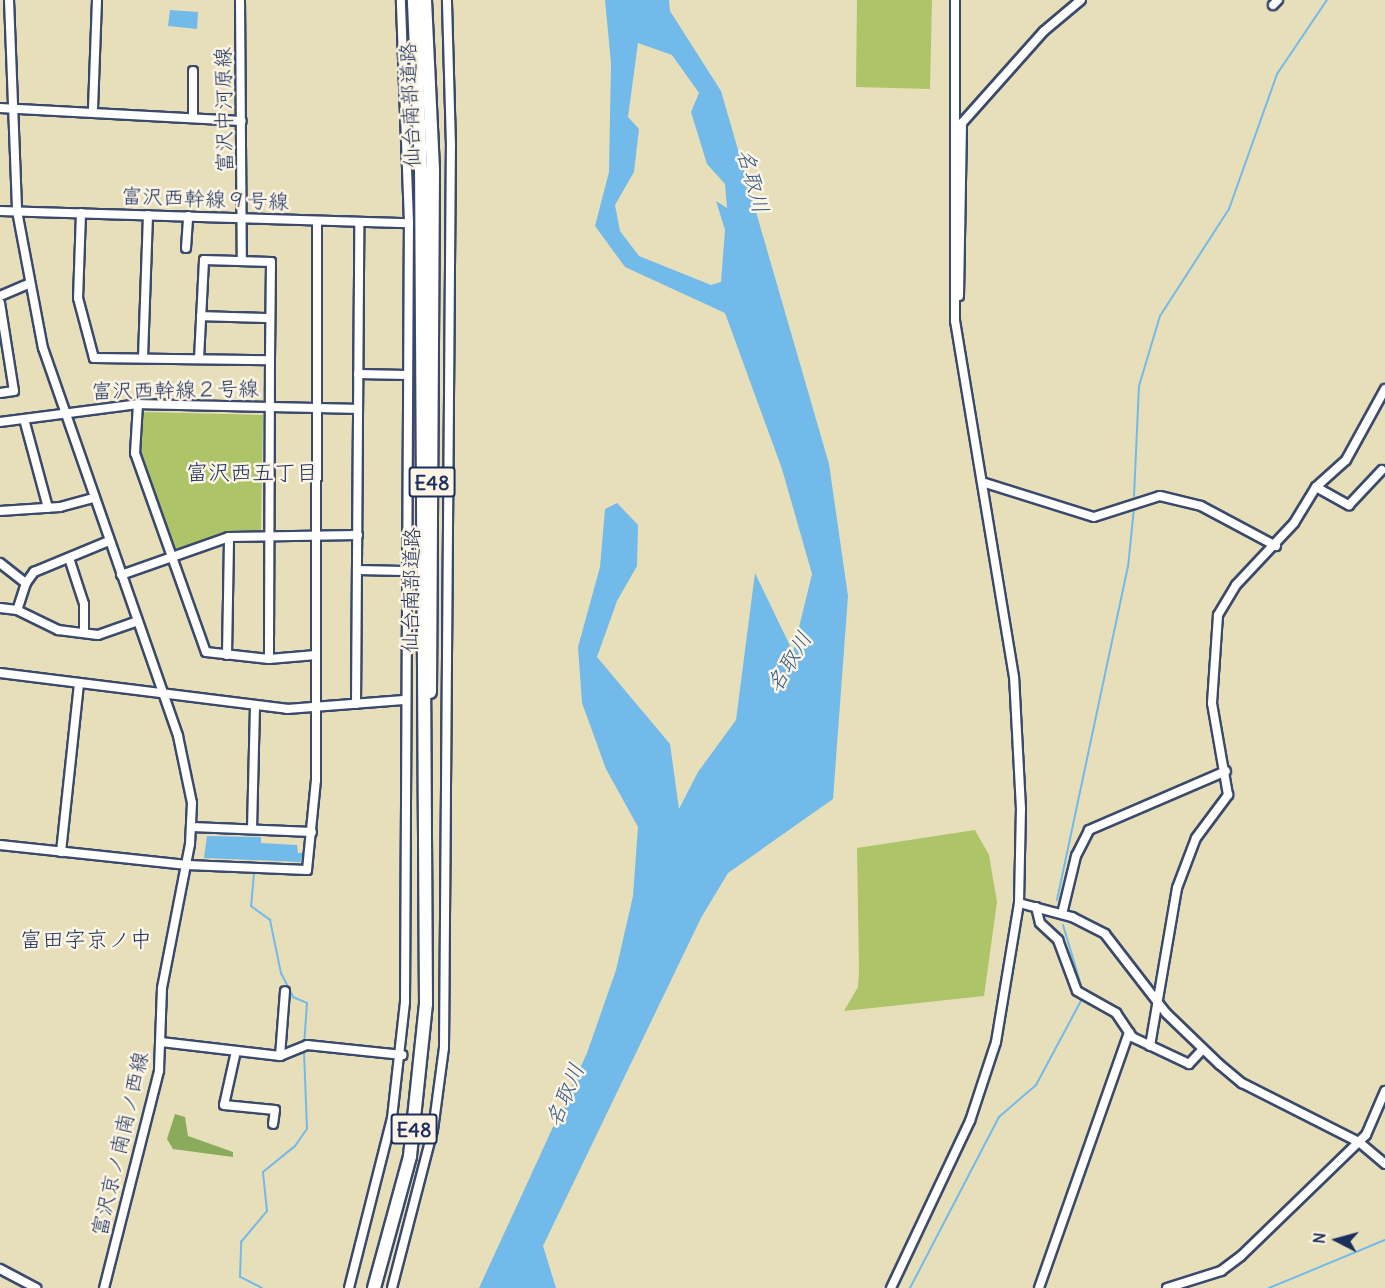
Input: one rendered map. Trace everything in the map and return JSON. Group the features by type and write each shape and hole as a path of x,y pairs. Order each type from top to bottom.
{"highway":[{"name":"仙台南部道路","path":"414,0 421,170 426,965"},
{"name":"仙台南部道路","path":"374,1288 419,1104 426,965 434,353 426,0"}],"street":[{"name":"富沢京ノ南南ノ西線","path":"9,0 11,108 17,211 28,284 64,411 186,759 192,827 187,865 162,988 162,1042 149,1117 104,1288"},
{"path":"93,109 97,0"},
{"name":"富沢中河原線","path":"240,0 242,261"},
{"path":"349,1288 387,1146 402,1055 404,571 409,223 401,0"},
{"path":"392,1288 433,1130 444,1048 451,146 447,0"},
{"path":"891,1288 970,1121 996,1042 1018,903 1021,809 1014,677 955,321 955,0"},
{"path":"955,321 962,123 1044,31 1081,0"},
{"path":"0,28 10,27"},
{"path":"194,71 194,117"},
{"path":"0,108 93,109 242,121"},
{"name":"富沢西幹線９号線","path":"0,211 409,223"},
{"path":"81,213 78,298 94,358 270,360"},
{"path":"143,358 148,214"},
{"path":"186,248 188,216"},
{"path":"0,845 187,865 306,870 312,832 315,706 317,221"},
{"path":"356,704 359,222"},
{"path":"199,359 204,260 271,262 269,659"},
{"path":"0,296 28,284"},
{"path":"0,303 14,391 0,393"},
{"path":"201,315 270,318"},
{"path":"358,374 407,375"},
{"path":"1150,1046 1160,1004 1178,888 1196,838 1227,801 1226,771 1212,703 1218,615 1236,585 1276,546 1316,487 1346,460 1385,389"},
{"path":"138,404 135,453 206,652 269,659 315,655"},
{"name":"富沢西幹線２号線","path":"0,422 64,411 138,404 358,409"},
{"path":"24,419 48,508"},
{"path":"1316,487 1349,505 1382,470"},
{"path":"982,482 1094,517 1160,496 1202,506 1276,546"},
{"path":"0,511 48,508 94,498"},
{"path":"121,574 228,537 358,535"},
{"path":"227,655 228,537"},
{"path":"17,610 26,583 34,572 109,541"},
{"path":"69,558 84,604 84,633"},
{"path":"0,563 26,583"},
{"path":"358,570 404,571"},
{"path":"0,608 17,610 58,630 98,635 138,621"},
{"path":"0,673 255,705 315,706 404,700"},
{"path":"61,852 79,683"},
{"path":"252,829 255,705"},
{"path":"1062,914 1076,856 1089,830 1226,771"},
{"path":"192,827 312,832"},
{"path":"1018,903 1062,914 1105,934 1160,1004 1202,1050 1242,1083 1359,1142 1385,1164"},
{"path":"1036,907 1040,923 1058,940 1077,991 1116,1014 1129,1032 1150,1046 1189,1064 1202,1050"},
{"path":"280,1056 285,991"},
{"path":"1039,1288 1129,1032"},
{"path":"162,1042 280,1056 308,1046 402,1055"},
{"path":"236,1051 224,1105 275,1110 273,1124"},
{"path":"1167,1288 1221,1272 1359,1142 1375,1120 1385,1091"},
{"path":"0,1269 36,1288"}],"green space":[{"path":"857,0 932,0 930,89 856,87"},
{"path":"145,412 263,415 261,532 227,532 176,550 170,547 139,454 140,416"},
{"path":"975,830 989,855 997,902 984,996 844,1011 858,987 857,848"},
{"path":"175,1114 185,1117 188,1136 233,1152 233,1157 173,1149 167,1139"}],"water":[{"name":"名取川","path":"605,0 669,0 670,11 721,91 829,464 848,596 833,799 728,873 701,918 543,1246 556,1288 479,1288 587,1053 616,970 633,896 638,827 606,769 582,703 578,647 600,567 605,509 617,503 638,525 637,566 617,601 597,657 670,744 679,809 698,772 736,720 755,573 793,652 812,574 782,469 725,313 625,267 595,226 609,172 611,63","holes":["638,43 672,55 699,93 691,112 707,164 725,184 727,208 716,201 725,230 721,282 711,285 639,256 620,231 615,205 634,172 639,129 628,117"]},
{"path":"170,10 198,12 197,29 168,26"},
{"path":"207,836 261,837 261,843 297,845 298,853 306,853 300,862 204,858"}],"waterway":[{"path":"1134,496 1139,386 1160,316 1229,209 1277,74 1327,0"},
{"path":"1057,900 1128,567 1134,508"},
{"path":"254,873 251,906 270,920 281,973 293,997 307,1003 304,1042"},
{"path":"1063,925 1083,992"},
{"path":"910,1288 999,1117 1036,1085 1082,999"},
{"path":"262,1288 240,1277 241,1242 267,1211 263,1172 295,1146 307,1129 304,1050"},
{"path":"1269,1288 1385,1240"}],"district":[{"name":"富沢西五丁目","path":"252,473"},
{"name":"富田字京ノ中","path":"86,940"}]}
